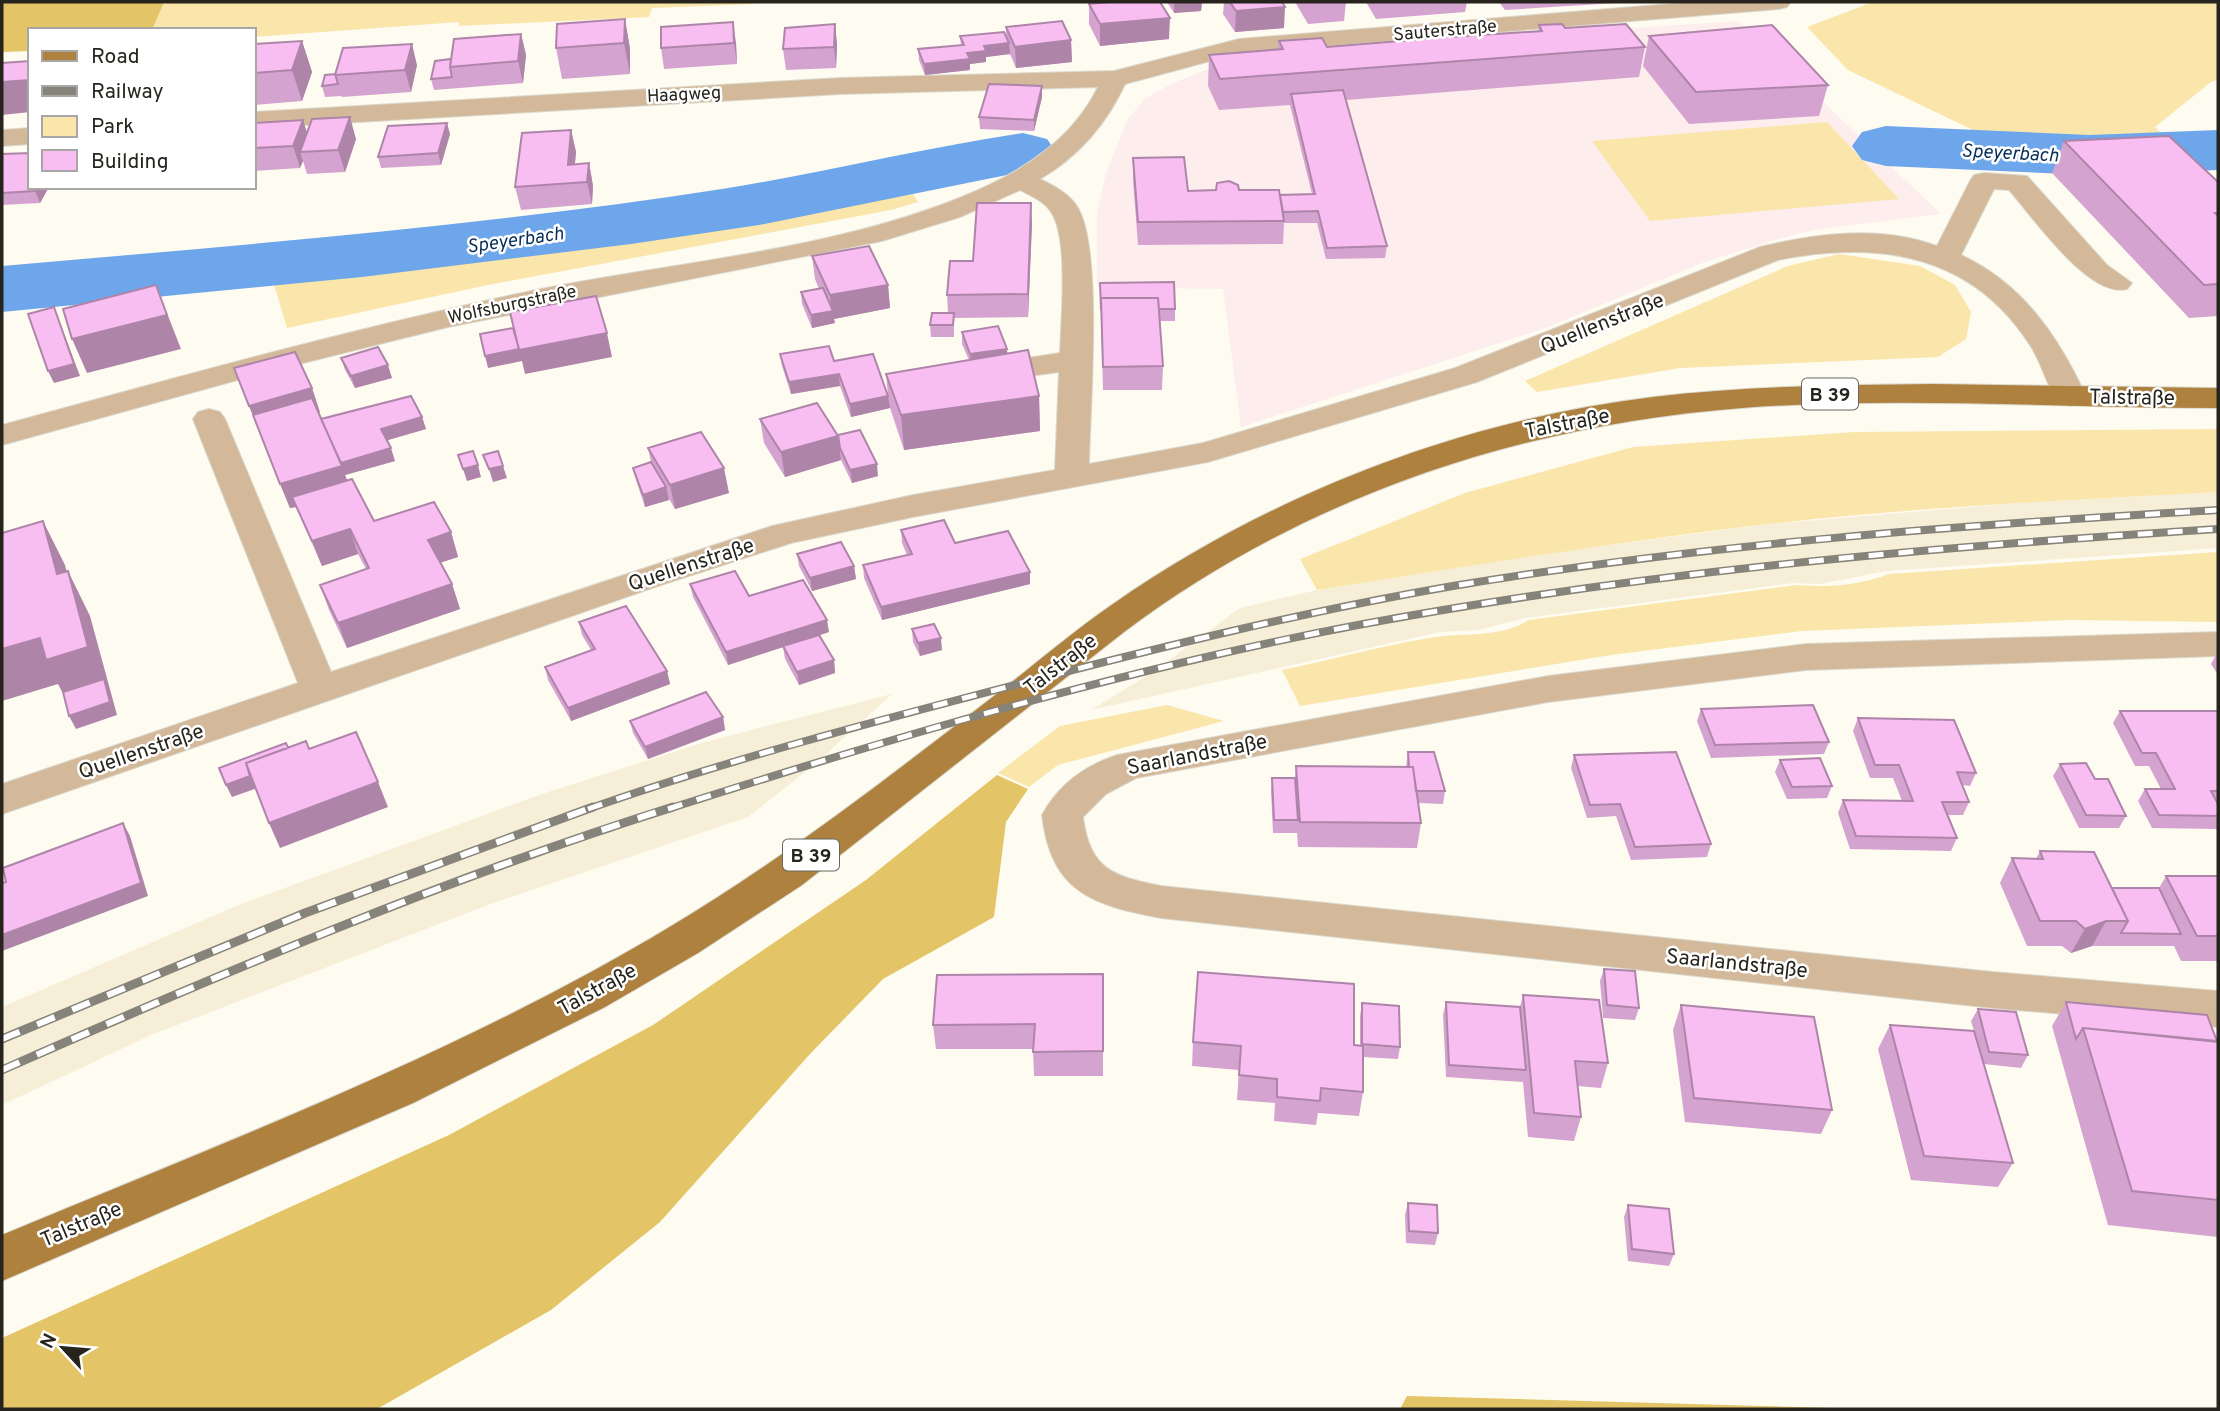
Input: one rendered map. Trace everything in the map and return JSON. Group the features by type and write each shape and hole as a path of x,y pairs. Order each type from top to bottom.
{"main road":[{"name":"Talstraße","path":"2,1258 362,1105 506,1038 674,946 776,881 1122,614 1206,559 1302,509 1462,449 1591,417 1720,400 1951,392 2218,398"}],"street":[{"name":"Sauterstraße","path":"1115,79 1240,46 1779,2"},
{"name":"Haagweg","path":"256,120 840,86 1115,79"},
{"path":"1072,477 1077,273 1073,233 1065,210 1050,195 1021,180 1075,140 1097,114 1115,79"},
{"path":"2,138 28,136"},
{"name":"Wolfsburgstraße","path":"2,435 396,328 609,284 841,242 912,224 1021,180"},
{"path":"1946,257 1984,181 2017,182 2097,271 2117,283"},
{"name":"Quellenstraße","path":"2,799 645,578 785,534 913,506 1208,452 1466,375 1770,253 1808,244 1845,240 1896,242 1946,257 1970,270 2021,314 2043,340 2070,396"},
{"path":"953,378 1073,360"},
{"path":"209,419 320,690"},
{"name":"Saarlandstraße","path":"2218,644 1806,657 1548,689 1131,765 1100,775 1077,795 1062,815 1063,836 1087,876 1111,892 1161,902 1993,990 2218,1009"}],"shaded area":[{"path":"2,2 164,2 153,28 28,28 28,51 2,52"},
{"path":"1738,21 1941,214 1818,229 1778,239 1702,263 1548,327 1241,427 1223,289 1097,287 1097,214 1106,173 1127,120 1146,98 1173,83 1211,68 1545,34"},
{"path":"2218,492 2218,548 1886,571 1820,584 1793,583 1525,618 1479,630 1440,632 1091,710 1156,670 1240,608 1317,590 1556,552 1770,524 2031,502"},
{"path":"892,694 814,765 748,817 493,903 151,1035 2,1105 2,1007 241,904 542,794 705,742"},
{"path":"997,775 1028,789 1006,822 994,917 883,979 809,1055 660,1222 551,1310 377,1409 2,1409 2,1338 449,1135 653,1025 866,880"},
{"path":"1407,1396 1866,1409 1400,1409"}],"green space":[{"path":"2,2 754,2 652,8 649,17 459,26 459,22 256,37 256,28 153,28 160,9"},
{"path":"1873,2 2218,2 2218,80 2211,82 2155,127 2165,138 2000,143 1848,70 1807,27"},
{"path":"1827,122 1899,199 1650,221 1592,141"},
{"path":"904,180 918,202 891,210 483,286 287,328 271,274 729,216"},
{"path":"1839,254 1920,266 1955,285 1971,312 1966,339 1938,357 1680,368 1537,392 1525,381 1788,266"},
{"path":"2218,429 2218,492 2049,501 1768,524 1598,546 1317,590 1300,559 1465,493 1633,447 1855,432"},
{"path":"2218,552 2218,622 2070,620 1802,631 1611,655 1300,706 1282,670 1411,641 1506,630 1529,620 1797,585 1844,585 1889,574"},
{"path":"1167,705 1224,721 1058,765 1029,787 998,773 1060,726"}],"building":[{"path":"1160,2 1170,18 1100,24 1089,4"},
{"path":"1230,2 1282,2 1285,7 1236,11"},
{"path":"625,19 624,43 556,48 557,24"},
{"path":"1062,21 1071,40 1015,47 1006,27"},
{"path":"733,22 734,43 661,48 661,27"},
{"path":"835,24 834,47 783,49 785,28"},
{"path":"1562,24 1565,28 1626,24 1645,47 1220,79 1209,55 1283,49 1279,41 1322,38 1327,47 1426,39 1422,34 1447,32 1450,37 1542,31 1539,25"},
{"path":"1772,25 1828,85 1696,92 1649,36"},
{"path":"1004,32 1009,43 984,46 986,51 967,53 970,59 924,64 918,49 964,45 960,36"},
{"path":"521,34 518,61 450,67 454,39"},
{"path":"302,41 292,70 256,73 256,44"},
{"path":"412,44 405,70 335,75 343,48"},
{"path":"451,59 452,77 431,79 435,61"},
{"path":"28,61 28,80 2,82 2,63"},
{"path":"335,74 338,84 322,86 325,75"},
{"path":"989,84 1042,86 1034,120 979,117"},
{"path":"1343,90 1387,246 1327,248 1318,211 1283,212 1280,195 1315,194 1291,94"},
{"path":"350,117 338,150 300,152 312,119"},
{"path":"303,120 293,146 256,148 256,123"},
{"path":"447,123 438,153 378,157 388,126"},
{"path":"571,130 568,165 589,163 587,182 515,187 522,133"},
{"path":"2169,136 2218,182 2218,213 2215,213 2218,216 2218,284 2204,285 2064,141"},
{"path":"28,153 28,189 36,189 35,191 2,193 2,154"},
{"path":"1184,157 1188,191 1216,190 1217,183 1229,181 1238,185 1239,190 1279,190 1284,221 1138,222 1133,158"},
{"path":"977,203 1031,203 1028,294 947,295 950,261 973,261"},
{"path":"869,246 888,285 830,295 812,256"},
{"path":"1174,282 1175,309 1159,309 1158,298 1101,298 1101,310 1100,283"},
{"path":"156,285 167,315 72,339 63,309"},
{"path":"823,288 833,311 811,315 801,292"},
{"path":"596,296 607,333 519,350 510,312"},
{"path":"1101,298 1158,298 1163,366 1103,367"},
{"path":"54,307 74,364 48,371 28,314"},
{"path":"932,313 954,313 953,325 930,325"},
{"path":"998,326 1007,349 970,354 962,332"},
{"path":"513,328 519,349 485,356 480,334"},
{"path":"829,346 834,361 873,354 888,396 850,404 839,374 789,382 780,354"},
{"path":"378,347 388,365 351,376 341,358"},
{"path":"1028,350 1039,396 901,415 886,374"},
{"path":"295,352 312,388 249,406 234,368"},
{"path":"411,396 422,417 381,429 391,448 341,463 321,419"},
{"path":"312,398 342,466 280,484 253,415"},
{"path":"817,403 838,436 781,452 760,419"},
{"path":"860,430 877,464 850,470 840,448 838,435"},
{"path":"701,432 724,468 670,485 648,448"},
{"path":"473,451 478,465 463,469 458,455"},
{"path":"498,451 503,466 489,469 483,455"},
{"path":"651,462 666,487 643,495 633,468"},
{"path":"352,479 374,521 434,502 451,532 428,540 452,584 338,623 320,585 369,568 350,529 312,541 292,497"},
{"path":"944,520 955,543 1008,531 1030,572 881,607 863,565 912,554 901,530"},
{"path":"43,521 57,574 68,571 88,647 46,660 40,638 2,649 2,533"},
{"path":"841,542 854,566 810,578 797,554"},
{"path":"735,571 749,596 803,580 827,620 726,652 690,584"},
{"path":"626,606 667,671 568,708 545,667 595,649 579,622"},
{"path":"934,624 941,638 918,643 912,629"},
{"path":"819,635 834,660 797,672 783,646"},
{"path":"104,679 110,702 69,716 63,692"},
{"path":"706,692 723,717 645,747 630,721"},
{"path":"1813,705 1829,742 1715,745 1701,709"},
{"path":"2120,711 2218,711 2218,791 2211,791 2218,804 2218,816 2159,815 2145,789 2175,789 2156,753 2142,753"},
{"path":"1858,718 1954,720 1976,773 1957,772 1969,802 1942,802 1957,838 1856,836 1843,800 1913,801 1899,765 1875,765"},
{"path":"356,732 378,782 269,823 246,763 306,741 309,749"},
{"path":"286,743 288,748 246,763 250,776 226,785 219,768"},
{"path":"1408,752 1434,752 1445,791 1416,791"},
{"path":"1676,752 1711,844 1635,847 1620,804 1590,805 1574,755"},
{"path":"1820,758 1832,786 1792,787 1780,760"},
{"path":"2086,763 2095,779 2108,779 2126,816 2086,815 2060,764"},
{"path":"1296,766 1413,767 1421,823 1300,822"},
{"path":"1272,778 1295,778 1298,820 1274,820"},
{"path":"123,823 141,883 2,935 2,883 6,882 3,868"},
{"path":"2040,851 2094,852 2128,921 2106,921 2085,929 2076,921 2040,921 2012,858 2043,859"},
{"path":"2166,876 2218,876 2218,936 2197,936"},
{"path":"2112,888 2159,888 2181,934 2121,933 2128,921"},
{"path":"1604,969 1635,971 1639,1008 1607,1005"},
{"path":"1198,972 1354,984 1354,1045 1363,1046 1363,1092 1321,1088 1320,1101 1277,1097 1277,1079 1239,1075 1241,1046 1193,1042"},
{"path":"1103,974 1103,1051 1033,1052 1035,1024 933,1025 937,975"},
{"path":"1523,995 1599,1000 1608,1063 1575,1061 1581,1117 1534,1113"},
{"path":"1446,1002 1520,1007 1526,1070 1449,1065"},
{"path":"2066,1002 2207,1015 2217,1041 2083,1028 2076,1039"},
{"path":"1362,1003 1399,1006 1400,1047 1362,1044"},
{"path":"1681,1005 1814,1017 1832,1110 1694,1098"},
{"path":"1978,1009 2016,1012 2028,1055 1989,1052"},
{"path":"1890,1025 1974,1031 2013,1163 1924,1156"},
{"path":"2083,1028 2218,1042 2218,1200 2132,1191"},
{"path":"1408,1203 1437,1205 1438,1233 1409,1231"},
{"path":"1628,1205 1669,1209 1674,1254 1632,1249"}],"waterway":[{"name":"Speyerbach","path":"1886,146 2090,155 2218,150"},
{"name":"Speyerbach","path":"2,289 362,255 631,223 759,204 1023,153"}],"railway":[{"path":"588,809 749,757 967,697 1236,630 1398,596 1548,571 1739,547 2026,522 2218,510"},
{"path":"668,809 1010,706 1184,662 1358,625 1572,590 1786,564 2002,544 2218,529"},
{"path":"2,1039 305,913 593,807"},
{"path":"2,1070 167,998 418,896 673,807"}]}
